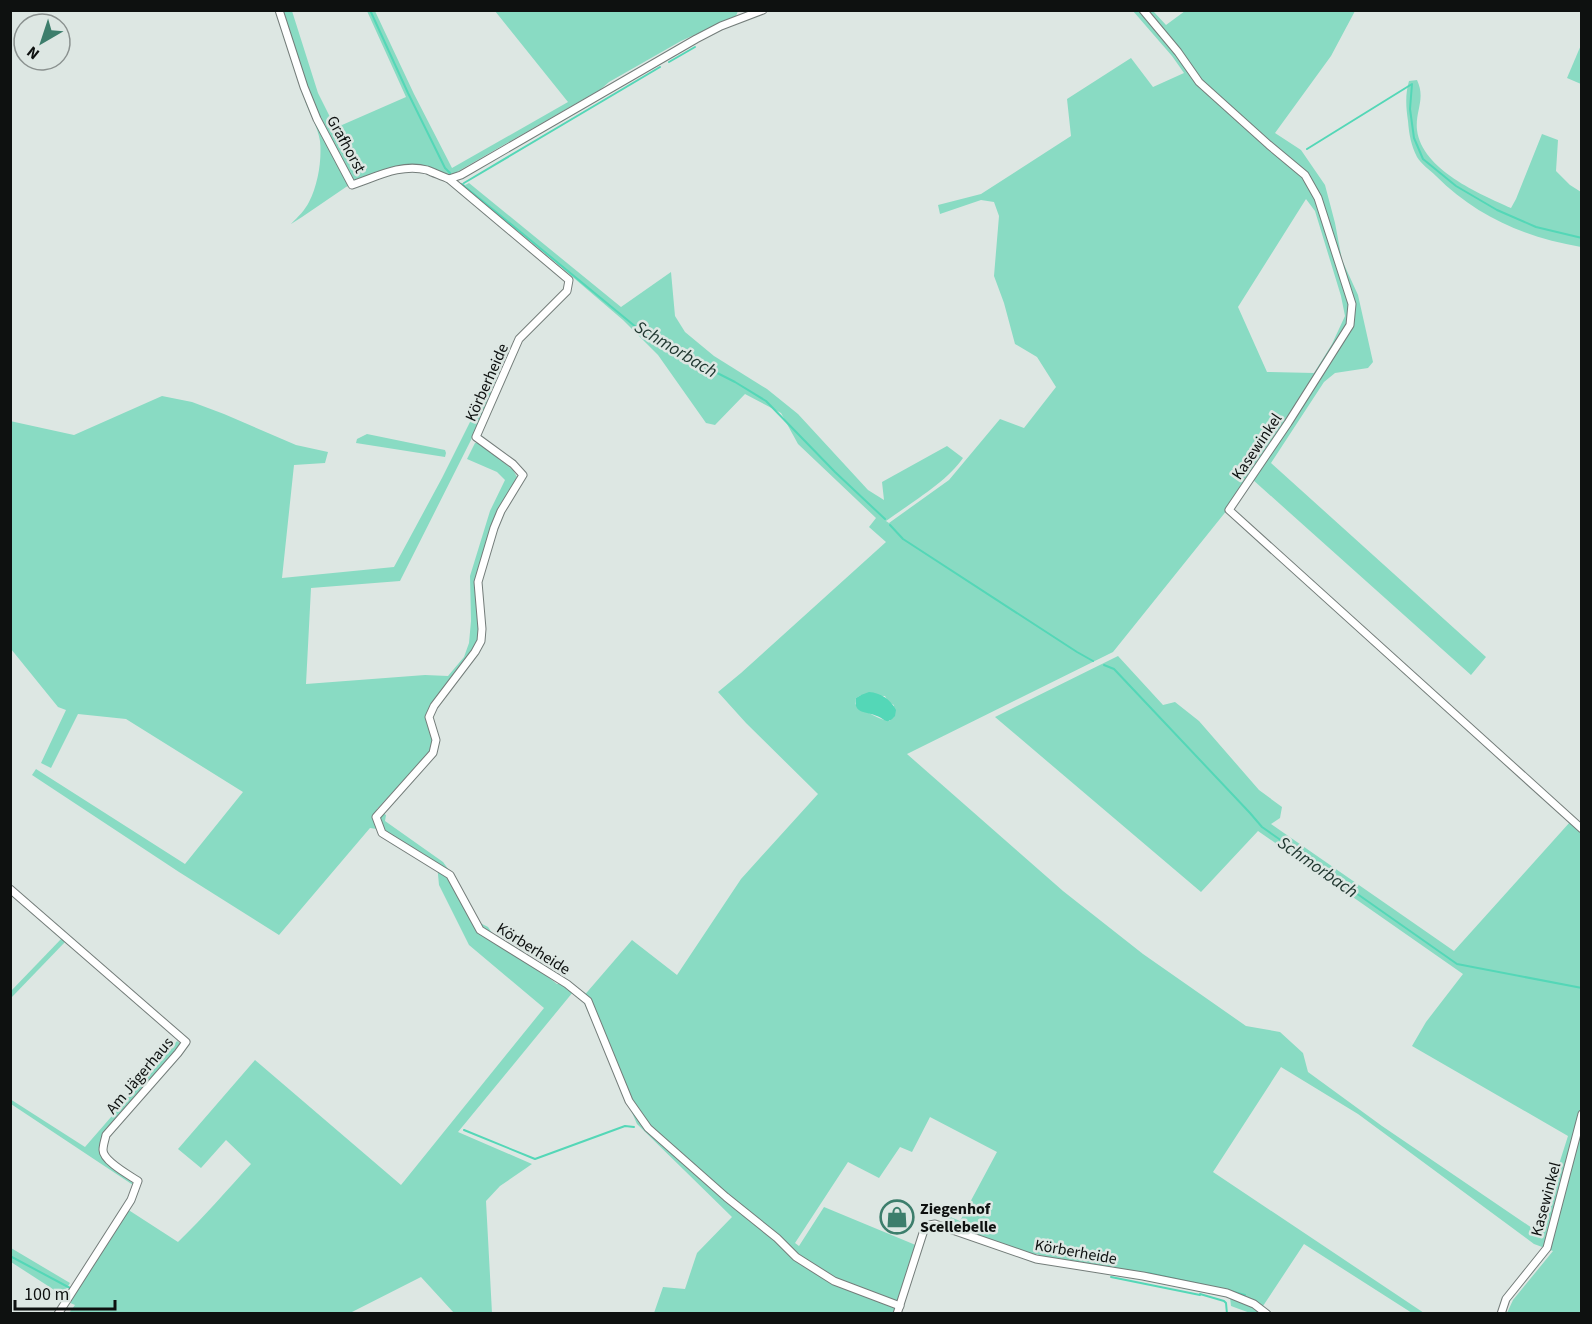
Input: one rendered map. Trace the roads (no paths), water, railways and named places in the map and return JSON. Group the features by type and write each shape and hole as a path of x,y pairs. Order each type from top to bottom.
{"street":[{"name":"Grafhorst","path":"279,10 317,119 352,185 397,169 411,168 426,170 449,179 569,280"},
{"path":"449,179 461,175 675,50 722,26 763,10"},
{"name":"Kasewinkel","path":"1143,10 1178,52 1199,82 1305,175 1318,198 1352,304 1350,326 1288,423 1228,510 1581,829"},
{"name":"Körberheide","path":"569,280 567,291 519,339 476,436 513,464 523,475 501,511 478,582 481,641 434,706 429,717 436,740 433,753 376,817 382,833 450,875 480,930 567,984 588,1000 629,1101 648,1128 726,1197 777,1238 796,1257 834,1281 899,1310 924,1230 929,1225 935,1224 1035,1259 1143,1276 1227,1293 1254,1304 1267,1314"},
{"name":"Am Jägerhaus","path":"10,889 186,1042 106,1135 103,1151 106,1157 138,1181 131,1200 58,1314"},
{"name":"Kasewinkel","path":"1501,1314 1506,1299 1547,1248 1581,1114"}],"waterway":[{"name":"Schmorbach","path":"370,10 408,93 445,168 450,173"},
{"path":"669,62 695,47"},
{"path":"464,183 660,67"},
{"path":"1307,149 1412,84 1410,109 1414,138 1423,159 1456,186 1497,210 1536,227 1582,238"},
{"name":"Schmorbach","path":"462,184 642,332 766,401 835,472 885,519"},
{"name":"Schmorbach","path":"890,525 903,539 1093,661"},
{"name":"Schmorbach","path":"1104,665 1114,669 1262,827 1457,964 1582,988"},
{"path":"464,1130 535,1159 625,1126 634,1127"},
{"path":"10,1256 70,1288"},
{"path":"1148,1273 1204,1285"},
{"path":"1111,1277 1200,1295"},
{"path":"1230,1291 1245,1295"},
{"path":"1200,1294 1224,1301 1227,1314"}],"place":[{"name":"Ziegenhof Scellebelle","path":"897,1217"}]}
